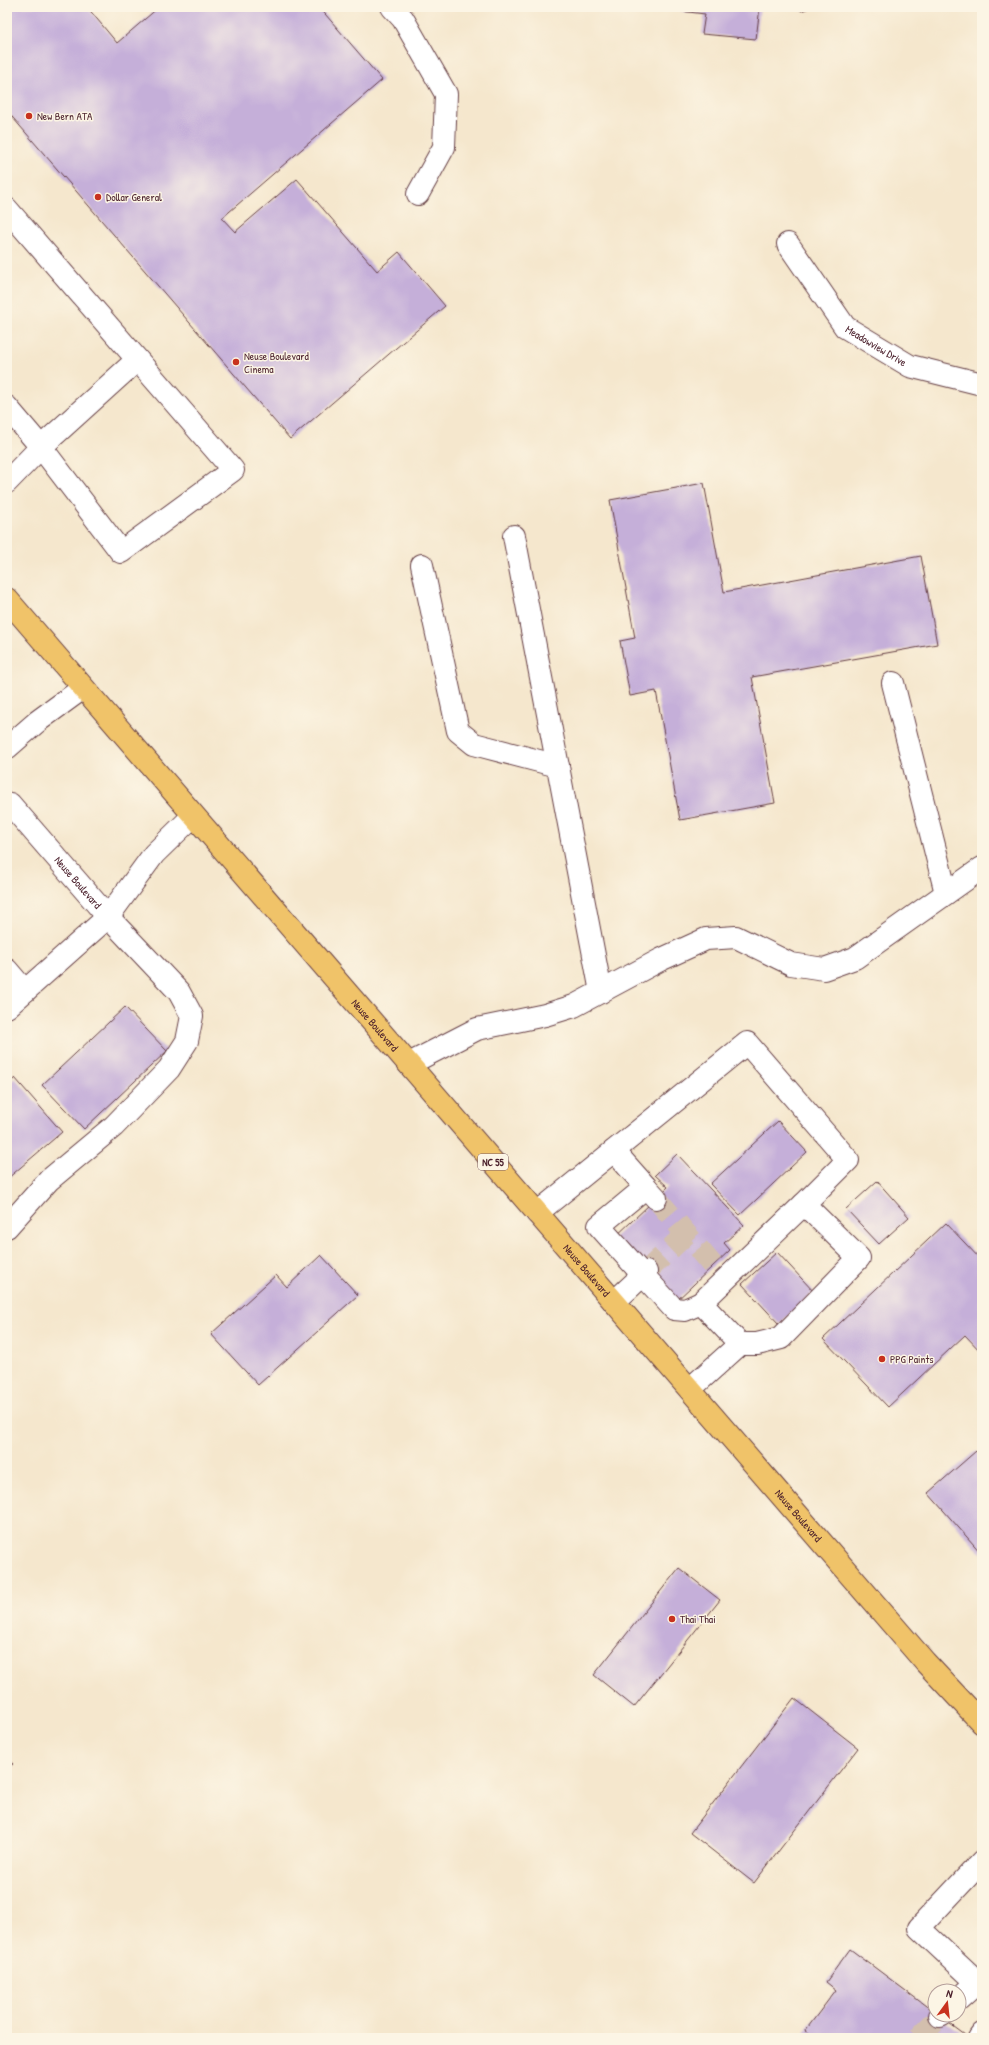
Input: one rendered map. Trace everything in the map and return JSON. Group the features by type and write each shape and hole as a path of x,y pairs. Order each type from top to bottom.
{"main road":[{"name":"Neuse Boulevard","path":"7,599 925,1662 982,1724"}],"street":[{"path":"392,7 403,19 446,94 444,147 418,194"},
{"path":"7,209 233,470 121,552 41,447 9,412"},
{"name":"Meadowview Drive","path":"788,244 845,327 910,366 982,384"},
{"path":"7,482 41,447 137,360"},
{"path":"514,536 601,992"},
{"path":"422,565 458,731 474,744 558,766"},
{"path":"893,683 946,893"},
{"path":"7,748 38,721 83,688"},
{"name":"Neuse Boulevard","path":"8,803 108,917 154,854 193,816"},
{"path":"409,1064 477,1029 545,1015 574,1006 660,960 706,939 736,937 791,964 824,969 854,958 982,868"},
{"path":"7,1007 108,917 179,992 192,1016 187,1041 169,1069 114,1126 49,1180 7,1227"},
{"path":"7,970 25,991"},
{"path":"537,1213 614,1150 747,1043 848,1160 804,1204 719,1273 701,1303 685,1310 674,1309 645,1273 599,1226 651,1192 614,1150"},
{"path":"690,1389 740,1344 757,1344 781,1338 859,1258 804,1204"},
{"path":"614,1302 645,1273"},
{"path":"701,1303 740,1344"},
{"path":"967,1993 980,1984 919,1928 982,1861"},
{"path":"979,2038 982,2034"}],"building":[{"path":"7,7 87,7 117,43 159,7 319,7 382,80 222,218 235,232 297,179 377,271 399,252 445,306 290,439 7,111"},
{"path":"680,7 760,7 756,39 702,34 705,14 680,11"},
{"path":"800,7 812,7 801,11"},
{"path":"704,483 724,592 921,556 937,644 752,677 775,803 680,820 656,691 630,696 620,641 635,638 610,500"},
{"path":"125,1007 167,1051 84,1129 42,1085"},
{"path":"15,1078 62,1132 7,1179 7,1085"},
{"path":"778,1121 807,1152 740,1215 710,1184"},
{"path":"677,1154 744,1225 724,1243 730,1250 675,1302 614,1238 668,1187 655,1175"},
{"path":"877,1181 909,1217 879,1244 846,1209"},
{"path":"946,1223 982,1261 982,1353 965,1335 888,1407 823,1339"},
{"path":"777,1252 814,1292 779,1324 742,1284"},
{"path":"321,1255 358,1295 258,1385 211,1334 276,1275 287,1287"},
{"path":"976,1451 982,1458 982,1554 928,1493"},
{"path":"679,1568 720,1600 634,1707 594,1675"},
{"path":"794,1698 858,1748 754,1883 690,1833"},
{"path":"7,1758 13,1764 7,1769"},
{"path":"850,1949 927,2007 927,2023 949,2023 969,2038 815,2038 805,2031 836,1990 826,1982"}],"tunnel":[{"path":"656,1198 713,1266"},
{"path":"646,1272 686,1234"},
{"path":"919,2038 933,2023"}],"place":[{"name":"New Bern ATA","path":"29,116"},
{"name":"Dollar General","path":"98,197"},
{"name":"Neuse Boulevard Cinema","path":"236,362"},
{"name":"PPG Paints","path":"882,1359"},
{"name":"Thai Thai","path":"672,1619"}]}
